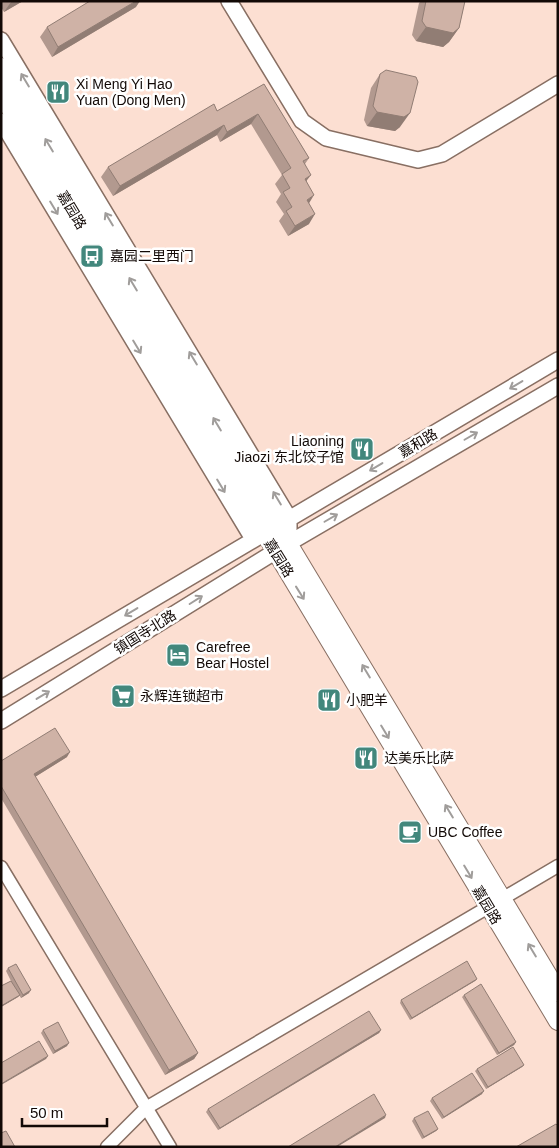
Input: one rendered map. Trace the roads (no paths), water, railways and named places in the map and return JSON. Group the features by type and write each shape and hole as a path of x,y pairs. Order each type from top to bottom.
{"main road":[{"name":"嘉园路","path":"1,67 271,529"},
{"name":"嘉园路","path":"1,93 282,547 495,903 558,1021"},
{"name":"嘉园路","path":"495,903 558,992"}],"street":[{"path":"229,1 302,121 326,138 418,160 442,154 557,86"},
{"path":"1,40 271,529"},
{"path":"1,121 271,529"},
{"name":"嘉和路","path":"271,529 558,360"},
{"name":"嘉和路","path":"282,547 558,386"},
{"name":"镇国寺北路","path":"1,689 271,529"},
{"name":"镇国寺北路","path":"1,721 282,547"},
{"path":"106,1147 146,1108 558,866"},
{"path":"1,867 170,1147"}],"place":[{"name":"Xi Meng Yi Hao Yuan (Dong Men)","path":"58,92"},
{"name":"嘉园二里西门","path":"92,256"},
{"name":"Liaoning Jiaozi 东北饺子馆","path":"362,449"},
{"name":"Carefree Bear Hostel","path":"178,655"},
{"name":"永辉连锁超市","path":"123,696"},
{"name":"小肥羊","path":"329,700"},
{"name":"达美乐比萨","path":"366,758"},
{"name":"UBC Coffee","path":"410,832"}]}
